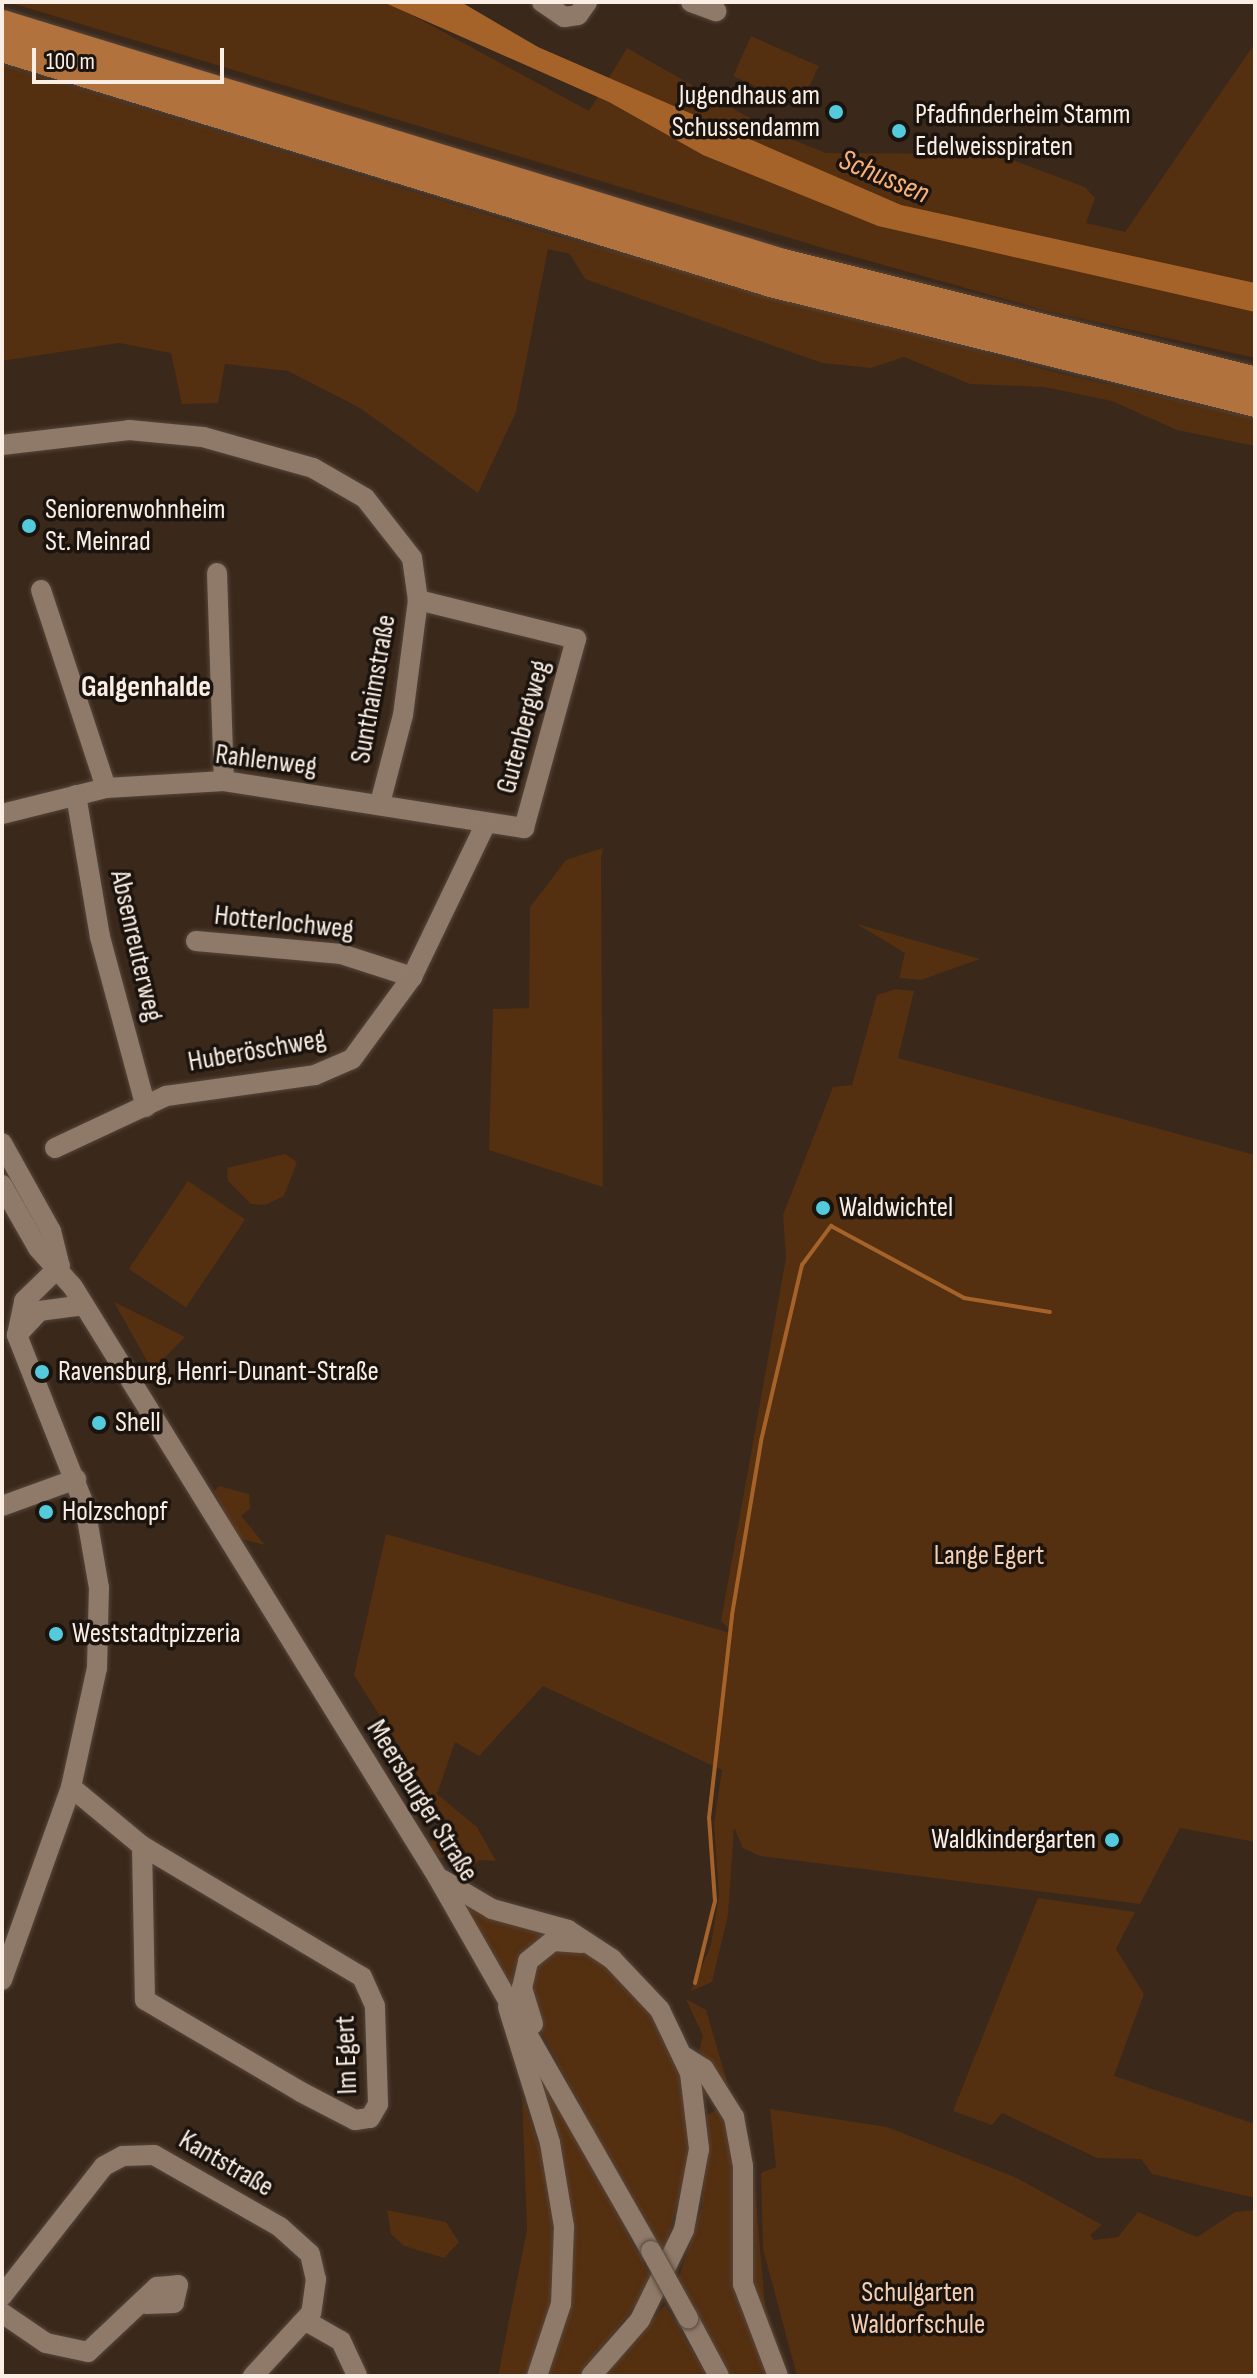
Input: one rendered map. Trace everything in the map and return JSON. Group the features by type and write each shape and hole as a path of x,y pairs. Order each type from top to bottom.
{"highway":[{"path":"2,24 783,263 1255,381"},
{"path":"2,48 771,283 1255,403"}],"street":[{"path":"542,2 564,17 583,8"},
{"path":"691,2 716,11"},
{"name":"Sunthaimstraße","path":"2,445 129,430 232,441 313,468 365,498 393,526 412,558 418,600 403,715 380,803"},
{"path":"217,573 224,781"},
{"path":"41,590 106,788"},
{"name":"Gutenbergweg","path":"418,600 576,639 524,828"},
{"name":"Rahlenweg","path":"2,814 106,788 224,781 380,803 485,825 524,828"},
{"name":"Absenreuterweg","path":"76,795 100,937 146,1107"},
{"name":"Huberöschweg","path":"55,1148 146,1107 200,1087 335,1071 412,977 485,825"},
{"name":"Hotterlochweg","path":"196,941 341,954 412,977"},
{"name":"Meersburger Straße","path":"2,1143 51,1231 60,1266 437,1876 719,2376"},
{"name":"Meersburger Straße","path":"2,1185 38,1248 60,1266"},
{"path":"9,1331 24,1301 60,1266"},
{"path":"9,1331 39,1311 84,1305"},
{"path":"2,1980 71,1787 93,1702 99,1621 95,1555 76,1479 9,1331"},
{"path":"2,1506 76,1479"},
{"name":"Im Egert","path":"71,1787 142,1846 362,1977 375,2006 378,2104 370,2118 355,2120 301,2092 145,2000 142,1846"},
{"path":"437,1876 492,1909 568,1930 589,1944 652,1999 685,2057 699,2149 684,2230 640,2320 591,2376"},
{"path":"545,2063 524,1973 548,1944 589,1944"},
{"path":"505,1992 550,2143 564,2227 561,2304 537,2376"},
{"path":"685,2057 704,2069 734,2117 743,2166 743,2284 778,2376"},
{"name":"Kantstraße","path":"2,2296 104,2166 123,2156 154,2155 306,2248 316,2279 306,2321"},
{"path":"2,2313 46,2343 88,2352 146,2304"},
{"path":"253,2376 306,2321 341,2341 357,2376"}],"green space":[{"path":"8,2 388,2 589,111 627,48 774,132 826,153 997,154 1085,187 1095,198 1086,223 1125,232 1255,43 1255,358 1047,311 823,248"},
{"path":"751,36 819,66 801,106 733,76"},
{"path":"2,65 553,235 1058,373 1255,418 1255,446 1177,430 1112,401 1044,387 970,384 904,357 871,368 822,363 585,279 570,254 548,249 516,412 478,493 360,408 288,371 225,364 218,403 182,404 171,353 119,343 2,361"},
{"path":"603,848 603,1187 489,1150 493,1009 529,1008 530,907 566,860"},
{"path":"857,924 980,959 921,980 899,978 905,953"},
{"name":"Lange Egert","path":"896,989 914,991 898,1058 1255,1155 1255,1842 1180,1828 1140,1904 760,1856 743,1848 734,1828 728,1915 712,1982 691,1991 711,1945 719,1895 714,1823 722,1770 543,1686 479,1756 455,1742 437,1794 477,1827 496,1861 479,1860 471,1869 454,1856 439,1858 423,1837 431,1841 449,1825 354,1675 386,1534 734,1634 721,1621 786,1258 783,1215 833,1087 852,1085 877,995"},
{"path":"285,1154 297,1162 284,1196 265,1205 251,1204 228,1181 227,1168"},
{"path":"188,1181 245,1220 186,1307 129,1269"},
{"path":"114,1302 185,1337 152,1370"},
{"path":"219,1486 249,1494 250,1509 241,1516 265,1545 238,1538 214,1491"},
{"path":"459,1898 559,1932 524,1952 516,1995"},
{"path":"1038,1898 1135,1912 1116,1949 1144,1994 1114,2076 1255,2124 1255,2198 1152,2174 1141,2159 1097,2158 1002,2113 992,2125 953,2111"},
{"path":"582,1946 635,1984 680,2060 692,2143 662,2263 539,2027 529,1993 543,1953"},
{"path":"686,1999 706,2010 729,2088 699,2051 703,2036"},
{"path":"520,2032 654,2283 578,2376 543,2376 571,2281"},
{"path":"522,2096 554,2191 559,2279 530,2376 498,2376 527,2230"},
{"path":"735,2101 751,2143 765,2306 789,2376 750,2286"},
{"path":"721,2108 736,2164 733,2268 768,2376 727,2376 688,2318 678,2279 702,2207 707,2115"},
{"name":"Schulgarten Waldorfschule","path":"770,2109 887,2127 1017,2178 1102,2225 1090,2235 1094,2240 1118,2237 1138,2212 1197,2237 1235,2212 1255,2210 1255,2376 797,2376 763,2249 761,2173 776,2167"},
{"path":"387,2210 446,2222 459,2242 444,2258 404,2246 391,2234"},
{"path":"665,2305 707,2376 600,2376 645,2328"}],"shaded area":[{"path":"383,2 461,2 538,47 901,205 1255,283 1255,312 878,226 703,155 609,102"}],"waterway":[{"path":"695,1983 715,1901 709,1818 732,1615 761,1441 802,1265 831,1226 964,1298 1050,1312"}],"place":[{"name":"Jugendhaus am Schussendamm","path":"836,112"},
{"name":"Pfadfinderheim Stamm Edelweisspiraten","path":"899,131"},
{"name":"Seniorenwohnheim St. Meinrad","path":"29,526"},
{"name":"Waldwichtel","path":"823,1208"},
{"name":"Ravensburg, Henri-Dunant-Straße","path":"42,1372"},
{"name":"Shell","path":"99,1423"},
{"name":"Holzschopf","path":"46,1512"},
{"name":"Weststadtpizzeria","path":"56,1634"},
{"name":"Waldkindergarten","path":"1112,1840"}],"district":[{"name":"Galgenhalde","path":"146,687"}],"water label":[{"name":"Schussen","path":"884,177"}]}
